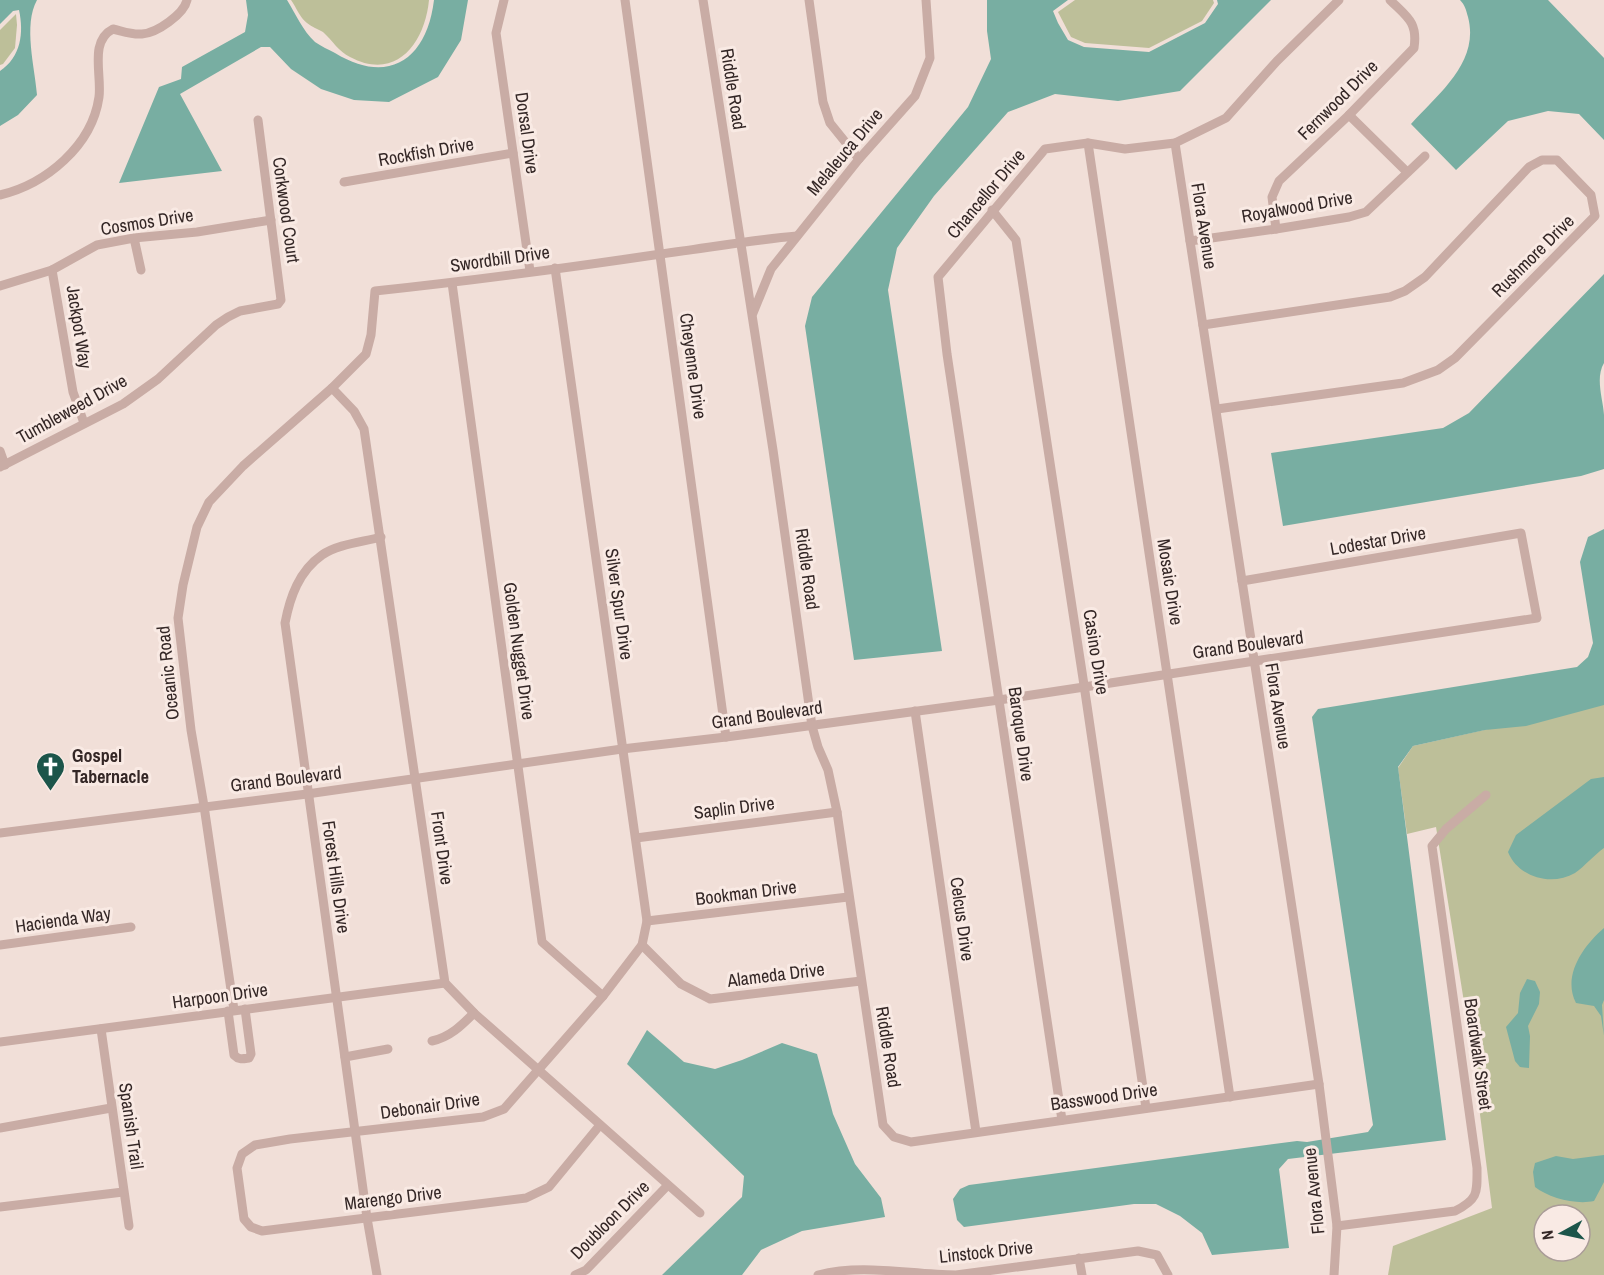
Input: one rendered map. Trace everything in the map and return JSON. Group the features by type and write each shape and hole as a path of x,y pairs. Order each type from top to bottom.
{"street":[{"path":"0,195 29,186 49,173 69,156 83,136 94,117 99,97 98,64 101,42 105,33 113,29 143,34 160,27 183,11 187,0"},
{"name":"Dorsal Drive","path":"504,0 496,33 530,271"},
{"name":"Cheyenne Drive","path":"625,0 726,737"},
{"name":"Riddle Road","path":"703,0 812,726 828,770 837,812 883,1125 894,1137"},
{"path":"809,0 823,102 830,123 859,159"},
{"name":"Melaleuca Drive","path":"752,315 771,268 859,159 915,96 930,58 926,0"},
{"name":"Chancellor Drive","path":"947,354 938,277 1045,149 1088,143 1125,149 1175,144 1226,117 1277,61 1339,0"},
{"name":"Fernwood Drive","path":"1276,229 1272,197 1279,181 1349,115 1414,48 1416,35 1413,23 1390,0"},
{"path":"1349,115 1407,172"},
{"name":"Corkwood Court","path":"258,120 282,296 278,304"},
{"name":"Mosaic Drive","path":"1088,143 1230,1097"},
{"name":"Flora Avenue","path":"1175,144 1318,1084 1337,1226 1334,1275"},
{"name":"Rockfish Drive","path":"344,182 513,153"},
{"name":"Royalwood Drive","path":"1190,241 1349,217 1366,212 1425,156"},
{"name":"Rushmore Drive","path":"1203,325 1390,297 1405,291 1425,277 1529,167 1542,160 1557,160 1591,195 1595,216 1455,358 1438,370 1403,383 1217,409"},
{"name":"Casino Drive","path":"992,210 1016,240 1146,1108"},
{"name":"Cosmos Drive","path":"0,286 52,270 97,245 271,220"},
{"name":"Swordbill Drive","path":"332,388 366,354 371,335 375,291 797,236"},
{"path":"134,238 141,270"},
{"name":"Silver Spur Drive","path":"555,268 647,921 642,945"},
{"name":"Jackpot Way","path":"52,270 73,392 84,423"},
{"name":"Golden Nugget Drive","path":"452,282 542,942 603,996"},
{"name":"Tumbleweed Drive","path":"2,466 123,404 158,379 216,325 228,317 240,311 278,304"},
{"name":"Baroque Drive","path":"947,354 1062,1120"},
{"name":"Front Drive","path":"332,388 354,411 364,429 445,983"},
{"name":"Oceanic Road","path":"245,1009 251,1054 249,1058 238,1059 234,1055 231,1011 204,806 191,730 178,618 183,585 197,527 209,502 243,466 332,388"},
{"path":"0,452 2,466"},
{"name":"Lodestar Drive","path":"1242,581 1521,533 1537,618"},
{"name":"Forest Hills Drive","path":"377,1275 307,794 285,623 290,597 306,570 323,554 381,537"},
{"name":"Grand Boulevard","path":"0,833 307,794 622,749 999,700 1084,685 1255,662 1537,618"},
{"name":"Celcus Drive","path":"915,711 976,1132"},
{"name":"Boardwalk Street","path":"1337,1226 1455,1211 1470,1204 1477,1189 1477,1168 1432,846 1446,829 1485,795"},
{"name":"Saplin Drive","path":"636,838 837,812"},
{"name":"Bookman Drive","path":"647,921 848,897"},
{"name":"Hacienda Way","path":"0,945 131,927"},
{"name":"Debonair Drive","path":"255,1145 483,1117 504,1109 540,1071 642,945"},
{"name":"Alameda Drive","path":"642,945 681,984 710,999 861,981"},
{"path":"445,983 474,1013 700,1214"},
{"name":"Harpoon Drive","path":"0,1042 445,983"},
{"path":"432,1041 456,1031 474,1013"},
{"name":"Spanish Trail","path":"102,1029 129,1227"},
{"path":"345,1057 388,1049"},
{"name":"Basswood Drive","path":"894,1137 911,1142 1318,1084"},
{"path":"0,1128 111,1108"},
{"name":"Marengo Drive","path":"255,1145 242,1154 237,1168 244,1219 251,1227 262,1231 526,1198 549,1187 600,1125"},
{"name":"Doubloon Drive","path":"575,1275 586,1270 667,1186"},
{"path":"0,1207 123,1192"},
{"name":"Linstock Drive","path":"820,1275 878,1269 934,1275 994,1273 1079,1258 1138,1251 1157,1255 1168,1275"},
{"path":"1079,1258 1082,1275"}],"green space":[{"path":"291,0 429,0 422,30 415,43 406,54 382,65 367,63 346,55 323,32 305,21"},
{"path":"1075,0 1213,0 1214,3 1202,21 1149,48 1085,43 1071,37 1058,12"},
{"path":"16,14 15,48 0,65 0,30"},
{"path":"1604,703 1604,1275 1388,1275 1393,1246 1492,1208 1472,1052 1436,827 1407,834 1398,768 1413,746"}],"water":[{"path":"0,0 37,0 33,10 30,34 37,95 18,115 0,126 0,71 17,52 21,27 19,10 13,11 0,24"},
{"path":"246,0 287,0 315,42 354,63 372,67 388,66 402,61 414,51 423,38 430,21 434,0 468,0 461,40 438,77 389,102 354,100 321,89 291,69 270,47 261,47 180,94 222,171 119,183 159,87 181,79 182,67 245,32 248,15"},
{"path":"987,0 1068,0 1053,11 1068,40 1084,47 1149,52 1205,23 1218,4 1217,0 1271,0 1180,91 1118,101 1055,94 1008,112 934,196 897,248 888,290 942,651 854,660 805,326 812,297 968,107 991,59 987,31"},
{"path":"1460,0 1548,0 1604,58 1604,140 1579,114 1548,111 1508,121 1456,170 1411,124 1454,76 1468,48 1470,33 1468,17"},
{"path":"1604,274 1604,363 1600,382 1604,415 1604,469 1581,476 1283,526 1271,453 1443,428 1469,413"},
{"path":"1604,529 1604,705 1526,726 1485,730 1413,746 1398,767 1446,1140 1288,1159 1279,1169 1289,1248 1212,1255 1202,1233 1180,1216 1156,1204 1134,1204 964,1227 957,1220 953,1199 960,1189 969,1185 1297,1141 1307,1142 1368,1132 1373,1125 1312,717 1318,709 1577,667 1588,657 1593,643 1580,562 1588,537"},
{"path":"1604,777 1604,848 1579,870 1566,877 1546,879 1536,877 1519,868 1508,852 1516,835 1591,779"},
{"path":"1604,928 1604,1000 1602,1005 1604,1036 1601,1016 1594,1006 1576,1003 1572,993 1572,982 1573,972 1582,953"},
{"path":"1527,979 1535,981 1540,992 1539,1004 1528,1026 1529,1068 1520,1067 1515,1061 1506,1027 1518,1013 1520,993"},
{"path":"647,1030 684,1062 715,1069 782,1043 817,1054 833,1114 855,1164 881,1198 885,1217 802,1231 761,1250 742,1275 662,1275 742,1197 744,1176 627,1064"},
{"path":"1604,1155 1604,1182 1594,1201 1563,1200 1535,1187 1533,1172 1535,1163 1556,1156 1573,1159"}],"place":[{"name":"Gospel Tabernacle","path":"51,792"}]}
